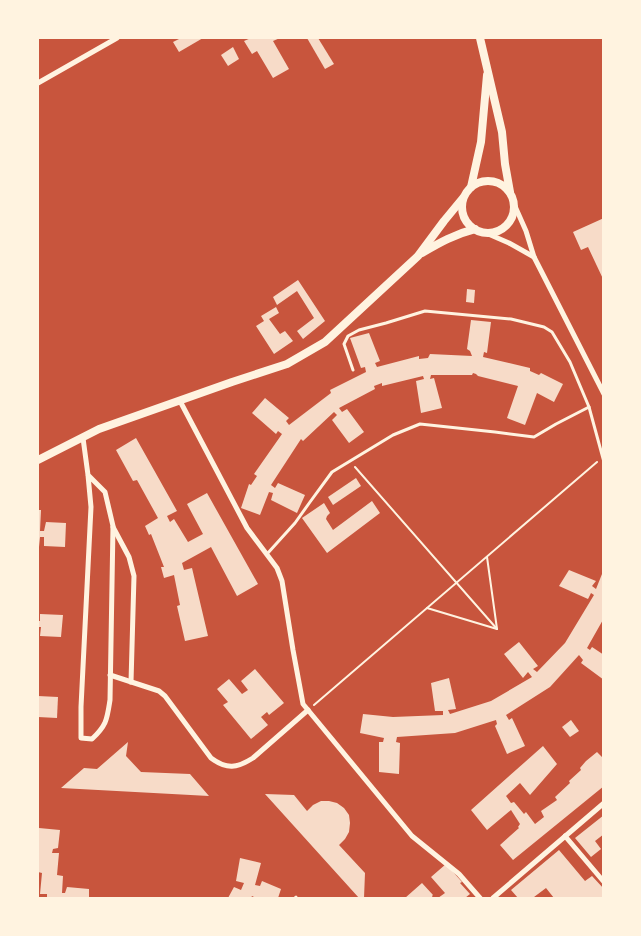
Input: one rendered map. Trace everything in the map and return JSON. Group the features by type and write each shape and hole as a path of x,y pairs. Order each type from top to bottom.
{"street":[{"path":"38,83 116,38"},
{"path":"480,38 502,132 505,164 514,204 526,231 534,257 604,394"},
{"path":"471,187 481,142 488,68"},
{"path":"38,460 100,429 287,364 325,342 418,256 471,187 484,181 492,181 499,183 511,193"},
{"path":"463,198 463,212 465,219 470,225 534,257"},
{"path":"486,233 495,232 503,228 510,221 514,204"},
{"path":"418,256 446,239 475,229"},
{"path":"180,401 247,528 277,568 282,581 292,650 303,704 412,836 459,874 480,898"},
{"path":"83,438 91,507 81,738 92,739 102,730 107,718 110,700 113,526"},
{"path":"88,475 105,492 113,526 129,557 134,576 131,682"},
{"path":"110,675 160,690 211,758 226,767 236,766 253,758 308,710"},
{"path":"493,898 604,802"},
{"path":"565,836 604,882"}],"lane":[{"path":"353,370 344,344 348,336 359,330 425,311 511,319 544,327 552,332 570,362 589,407 604,462"},
{"path":"267,554 295,524 332,472 394,435 420,424 534,437 589,407"}],"path":[{"path":"308,710 602,457"},
{"path":"350,461 497,629"},
{"path":"487,557 497,629"},
{"path":"427,608 497,629"}],"building":[{"path":"181,38 203,38 179,52 173,42"},
{"path":"251,38 280,38 273,41 289,69 273,78 257,51 252,54 244,41"},
{"path":"307,38 318,38 334,64 325,69"},
{"path":"233,47 239,59 228,66 221,55"},
{"path":"604,218 604,281 588,247 581,250 573,232"},
{"path":"298,280 325,321 303,339 297,331 314,318 297,291 277,305 273,297"},
{"path":"467,289 475,290 474,303 466,302"},
{"path":"276,307 279,313 269,319 280,334 285,331 293,341 274,354 256,326 264,321 261,316"},
{"path":"471,320 491,322 487,353 484,352 483,357 530,368 530,371 539,375 541,373 563,384 554,402 537,393 525,425 507,418 518,386 473,373 472,375 431,375 430,379 434,378 442,408 421,413 416,381 424,379 423,376 382,386 382,383 374,386 375,389 339,408 342,412 347,409 364,432 349,443 332,420 337,415 334,412 303,441 301,439 271,485 275,488 278,483 305,495 297,513 271,500 273,493 269,492 260,515 241,508 249,484 251,485 257,476 254,474 282,434 278,431 276,434 252,413 265,398 289,418 286,421 289,425 331,393 330,390 366,372 365,367 361,368 350,338 369,333 380,361 375,363 377,367 419,356 419,359 428,358 430,354 472,356 467,349"},
{"path":"136,438 177,511 167,516 170,522 174,519 188,542 203,534 187,504 207,493 258,584 237,596 211,547 182,563 184,570 192,568 208,636 185,641 177,606 180,605 174,575 164,578 161,567 164,567 151,534 149,535 145,526 158,518 137,480 133,481 116,450"},
{"path":"356,478 361,486 333,505 328,497"},
{"path":"372,501 380,513 327,553 302,518 324,503 330,513 326,519 333,530"},
{"path":"38,510 41,510 40,531 44,531 46,522 66,523 65,547 44,546 44,537 40,537 38,547"},
{"path":"604,569 604,618 587,648 590,650 592,647 604,655 604,680 581,663 583,660 579,655 550,687 506,715 509,720 512,718 525,746 507,754 495,726 497,724 496,720 455,733 397,737 396,742 400,743 399,774 379,772 379,742 383,742 384,738 360,733 363,714 393,717 443,715 443,711 435,711 431,683 449,678 456,709 448,710 450,714 491,701 532,677 528,672 523,678 504,654 519,642 538,666 533,669 537,672 565,643 594,595 591,593 588,599 559,586 569,570 596,581 592,586 596,589"},
{"path":"40,614 63,615 61,637 40,636 41,627 38,627 38,621 40,621"},
{"path":"255,669 284,703 269,715 267,712 261,717 268,725 251,739 223,705 228,702 217,689 229,679 242,694 248,690 241,681"},
{"path":"38,696 58,697 57,718 38,717"},
{"path":"571,720 579,731 570,737 562,727"},
{"path":"128,742 126,756 141,772 190,774 209,796 61,788 84,768 97,769"},
{"path":"543,746 557,764 530,795 520,783 506,796 524,814 526,812 535,824 544,817 541,811 557,800 555,797 570,783 569,781 581,770 580,768 586,761 597,752 604,759 604,786 513,860 500,845 519,828 520,824 511,810 487,830 471,810"},
{"path":"265,794 294,795 307,811 321,801 337,803 344,808 349,815 349,832 339,845 365,873 364,898 359,898"},
{"path":"604,815 604,834 595,841 601,849 591,857 575,838"},
{"path":"39,828 60,830 58,848 53,849 52,853 59,853 57,875 63,876 62,893 65,893 67,887 89,889 89,898 47,898 47,894 40,894 42,873 38,872"},
{"path":"559,850 585,881 592,876 604,889 604,898 554,898 546,888 535,898 518,898 511,890"},
{"path":"240,858 261,863 255,885 260,886 262,881 281,889 278,898 256,898 252,896 251,898 228,898 234,887 241,890 244,883 236,881"},
{"path":"446,864 470,894 465,898 438,898 445,893 431,877"},
{"path":"422,883 433,895 433,898 405,898"}]}
